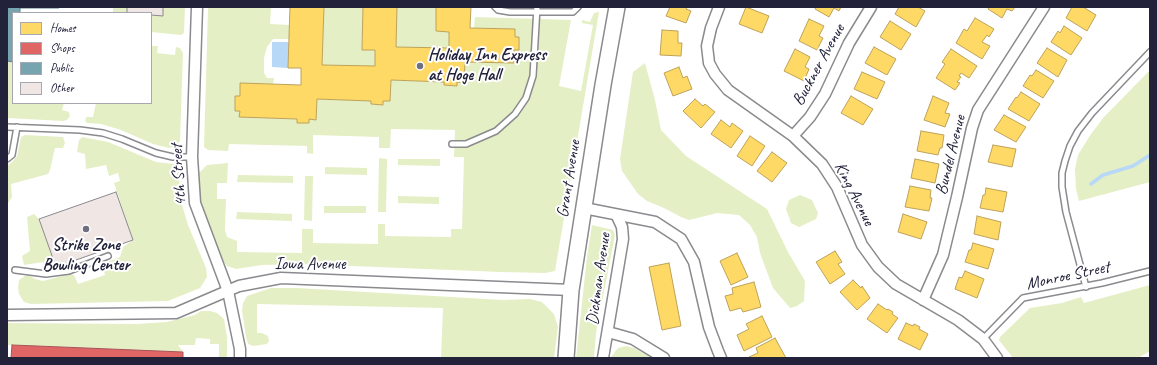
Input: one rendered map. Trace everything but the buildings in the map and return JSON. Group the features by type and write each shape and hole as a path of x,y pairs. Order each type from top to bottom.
{"main road":[{"name":"Grant Avenue","path":"566,358 572,290 616,7"}],"street":[{"name":"4th Street","path":"197,7 192,158 194,203 228,291 240,349 240,358"},
{"name":"King Avenue","path":"719,7 711,28 707,46 709,63 715,74 728,90 793,136 822,164 837,187 862,245 878,267 896,284 958,320 983,339 997,358"},
{"name":"Buckner Avenue","path":"793,136 810,117 825,94 849,43 871,7"},
{"name":"Bundel Avenue","path":"923,300 943,255 972,128 978,110 1044,7"},
{"name":"Dickman Avenue","path":"584,208 617,216 622,226 623,239 603,358"},
{"path":"617,216 655,222 681,239 694,262 709,327 722,358"},
{"name":"Iowa Avenue","path":"7,315 176,313 240,286 280,278 572,290"},
{"path":"608,332 632,340 664,358"}],"lane":[{"path":"495,7 498,10 510,12 537,9 573,12 578,7"},
{"path":"452,144 466,144 496,131 515,114 526,98 533,76 536,55 537,9"},
{"path":"1086,287 1066,212 1062,187 1064,161 1078,131 1092,113 1150,52"},
{"path":"7,127 80,130 103,133 156,153 173,157 192,158"},
{"path":"7,159 12,155 17,127"},
{"path":"15,270 46,274 69,271 108,256"},
{"name":"Monroe Street","path":"983,339 1023,298 1086,287 1150,270"}],"green space":[{"path":"113,7 185,7 184,33 181,35 152,32 152,12 113,12"},
{"path":"208,7 271,7 270,24 290,25 289,39 273,39 267,47 264,58 264,73 267,78 274,78 273,84 240,83 240,96 235,96 235,110 240,111 240,117 297,119 297,123 309,123 309,119 316,119 317,99 371,101 371,104 383,105 383,101 390,101 391,80 444,82 444,85 456,86 457,82 464,83 465,62 514,63 514,50 519,49 519,37 515,37 515,29 474,28 475,17 571,20 559,86 581,91 593,25 582,23 582,20 590,22 594,13 599,12 555,271 545,273 501,272 302,264 262,265 236,269 227,266 222,260 199,199 199,173 207,165 228,163 227,183 217,183 217,199 226,199 225,230 227,237 237,241 237,252 302,253 302,229 313,229 313,243 378,244 378,224 385,224 385,236 451,237 451,229 462,229 464,157 454,157 455,130 391,129 390,148 379,148 379,137 313,135 313,154 307,153 307,146 229,144 228,151 208,150 204,147"},
{"path":"324,7 363,7 362,49 375,50 375,66 322,65"},
{"path":"397,7 436,7 436,31 449,32 449,48 396,47"},
{"path":"152,46 158,46 157,53 175,55 176,47 180,48 183,53 180,141 176,146 169,148 153,144 121,130 101,124 87,123 85,121 86,117 93,117 96,104 152,104"},
{"path":"7,61 12,62 12,104 64,104 62,110 69,112 70,116 67,120 63,121 7,118"},
{"path":"645,63 661,130 686,156 767,209 788,252 805,281 804,301 797,306 790,308 773,288 760,253 757,237 750,225 739,215 717,213 689,220 681,217 647,201 638,194 622,171 620,159 633,72"},
{"path":"1150,70 1150,182 1079,201 1076,189 1075,169 1078,155 1104,117"},
{"path":"25,135 63,137 65,143 63,148 55,148 48,174 11,184 12,197 7,205 7,166 17,156 21,137"},
{"path":"82,137 108,142 156,162 174,164 179,170 180,198 188,225 206,268 207,277 200,288 168,301 31,304 24,302 19,294 18,288 19,280 25,276 29,275 35,279 43,281 70,274 74,275 78,284 105,275 103,267 107,262 120,257 123,247 133,240 114,183 120,181 118,173 109,176 106,165 86,169 85,154 77,152 79,140"},
{"path":"379,158 387,159 386,212 378,212"},
{"path":"398,159 440,159 440,166 398,165"},
{"path":"325,167 367,168 367,175 325,174"},
{"path":"238,175 293,176 293,183 237,182"},
{"path":"305,176 313,176 312,221 304,220"},
{"path":"800,195 812,200 818,213 816,219 799,227 791,223 786,209 789,200"},
{"path":"398,196 439,197 439,204 398,203"},
{"path":"324,206 366,206 366,213 324,213"},
{"path":"237,212 292,214 292,221 236,219"},
{"path":"34,214 39,219 56,267 44,271 43,262 24,265 22,256 30,251 27,217"},
{"path":"592,225 613,230 615,235 596,333 594,358 576,358 587,257"},
{"path":"1150,285 1150,351 1138,358 1013,358 999,340 1000,337 1030,308 1062,303 1081,297 1084,303"},
{"path":"271,288 297,288 503,300 530,299 542,302 554,314 558,327 554,358 441,358 443,308 257,304 257,333 262,333 268,336 269,341 267,344 253,346 248,344 246,337 242,310 243,303 247,296"},
{"path":"201,311 217,313 224,319 227,337 227,358 219,358 219,344 210,344 210,339 196,338 195,345 178,345 183,352 7,345 7,323 137,324 167,322 195,315"},
{"path":"626,346 634,348 652,358 610,358 618,348"}],"water":[{"path":"272,42 289,42 288,68 272,67"}],"waterway":[{"path":"1091,184 1103,175 1133,166 1150,155"}],"place":[{"name":"Holiday Inn Express at Hoge Hall","path":"420,66"},
{"name":"Strike Zone Bowling Center","path":"86,229"}]}
